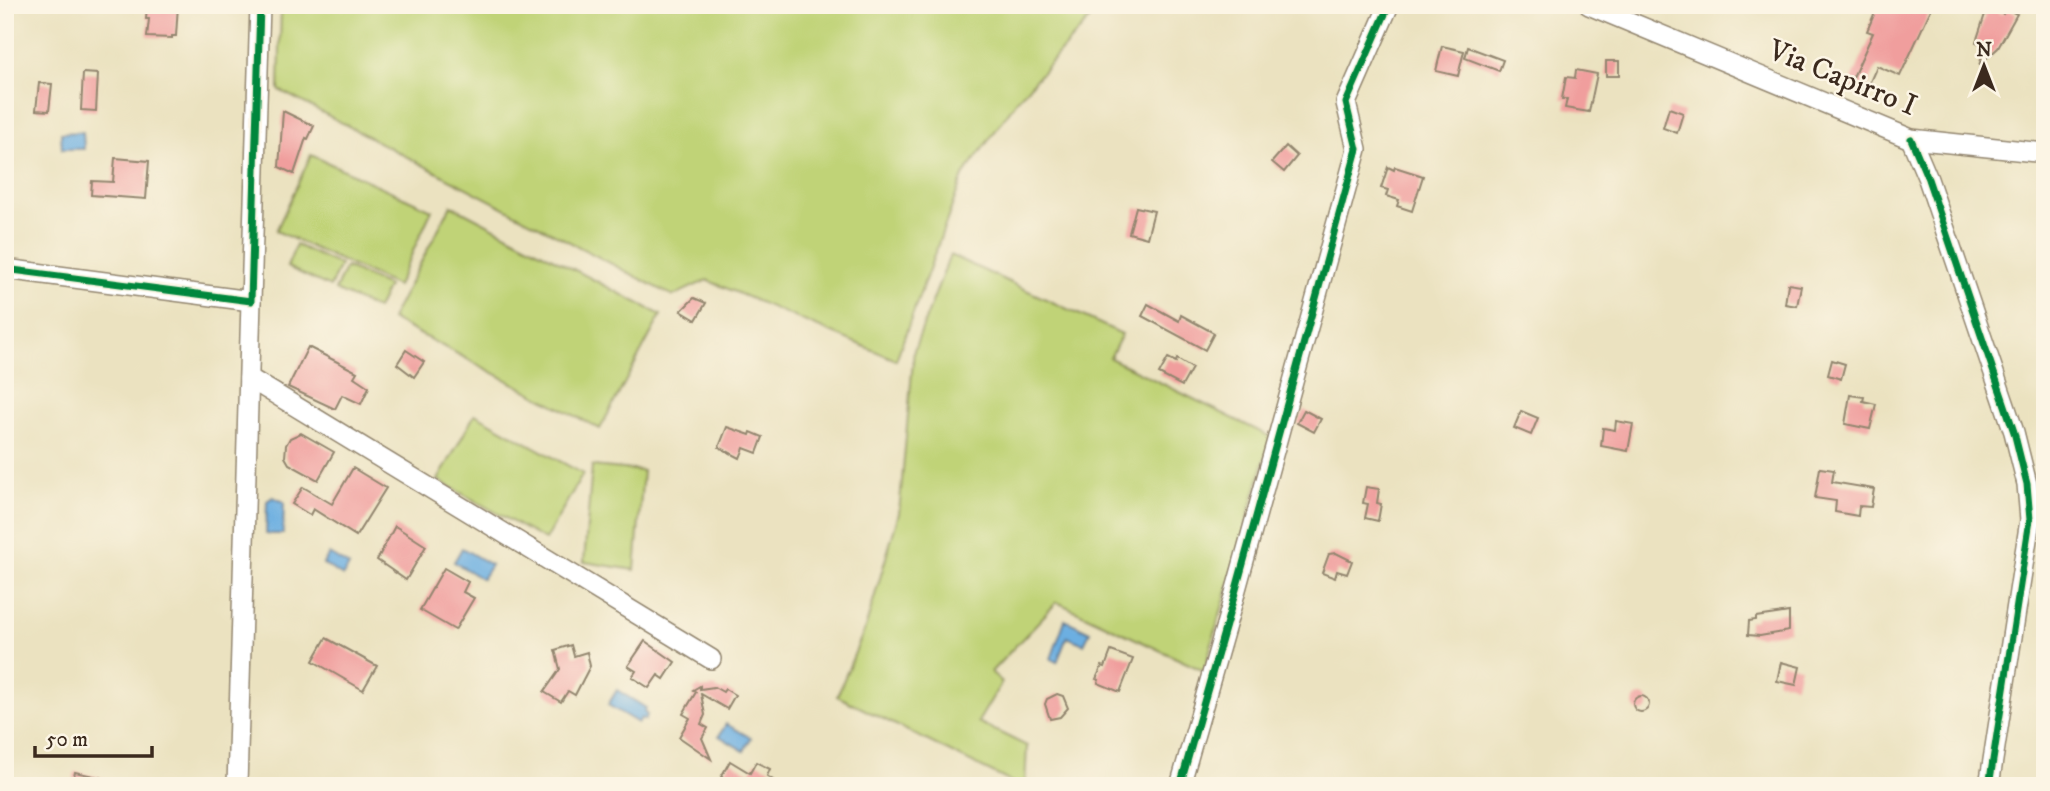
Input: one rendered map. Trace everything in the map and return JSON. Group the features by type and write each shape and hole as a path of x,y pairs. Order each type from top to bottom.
{"street":[{"path":"237,786 260,5"},
{"path":"1180,786 1357,149 1346,103 1389,5"},
{"name":"Via Capirro I","path":"1589,5 1911,139 2045,153"},
{"path":"1911,139 1928,179 2010,419 2026,484 2029,520 1989,786"},
{"path":"5,269 251,301"},
{"path":"249,379 711,659"}],"green space":[{"path":"281,5 1087,5 1095,13 1019,98 963,176 896,360 707,280 673,296 279,90"},
{"path":"311,155 432,210 397,286 276,231"},
{"path":"451,205 661,315 600,429 391,319"},
{"path":"296,245 340,265 330,287 287,267"},
{"path":"950,255 1122,334 1110,358 1271,437 1204,671 1057,602 991,672 1002,682 978,722 1027,746 1025,786 1019,786 837,696 866,626 899,513 914,350"},
{"path":"346,267 388,286 377,309 335,290"},
{"path":"475,414 583,474 545,540 438,480"},
{"path":"592,466 643,471 635,570 584,562"}],"water":[{"path":"83,132 84,149 62,149 61,133"},
{"path":"273,497 284,502 283,534 266,534 267,501"},
{"path":"462,548 491,565 482,579 454,562"},
{"path":"329,554 349,566 343,576 323,564"},
{"path":"1065,620 1090,632 1084,644 1067,637 1057,662 1051,659"},
{"path":"617,690 646,708 645,720 641,718 638,723 608,705"},
{"path":"726,724 751,738 744,751 719,736"}],"building":[{"path":"147,5 178,5 176,36 147,37"},
{"path":"1878,5 1933,5 1900,76 1877,66 1865,93 1849,86 1873,33 1867,31"},
{"path":"1987,8 2003,14 2006,9 2017,14 1998,48 1979,65 1986,46 1976,42"},
{"path":"1442,46 1464,51 1458,76 1436,71"},
{"path":"1468,47 1503,60 1499,71 1465,58"},
{"path":"1606,61 1619,61 1619,76 1606,76"},
{"path":"1576,70 1597,74 1589,112 1565,108 1567,99 1562,99 1566,77 1575,78"},
{"path":"83,73 98,74 96,111 81,110"},
{"path":"39,83 52,84 49,111 36,110"},
{"path":"1669,108 1683,113 1677,133 1663,128"},
{"path":"283,111 314,126 308,139 306,138 294,174 279,167"},
{"path":"1286,146 1297,156 1284,172 1272,162"},
{"path":"115,158 149,161 146,199 91,195 92,181 113,182"},
{"path":"1388,167 1423,176 1412,211 1397,206 1399,200 1386,196 1388,190 1381,188"},
{"path":"1136,207 1154,211 1147,238 1129,233"},
{"path":"1788,284 1801,286 1797,306 1785,304"},
{"path":"694,298 706,303 696,320 681,311"},
{"path":"1148,304 1179,321 1181,315 1214,333 1205,350 1142,316"},
{"path":"308,347 357,372 354,377 369,387 361,404 342,395 335,409 288,387"},
{"path":"406,350 424,362 414,377 397,364"},
{"path":"1168,358 1176,362 1177,359 1192,368 1182,386 1159,374"},
{"path":"1832,360 1845,364 1841,379 1828,375"},
{"path":"1850,395 1864,397 1863,401 1876,404 1870,429 1845,424"},
{"path":"1304,410 1321,419 1314,432 1297,423"},
{"path":"1521,411 1538,418 1531,435 1514,428"},
{"path":"1616,421 1633,424 1628,451 1601,446 1603,428 1615,430"},
{"path":"727,427 763,437 757,453 744,448 740,458 719,447"},
{"path":"301,433 334,452 318,480 289,464 285,457 290,438"},
{"path":"353,468 386,488 356,536 313,509 310,515 292,504 303,487 332,504"},
{"path":"1820,468 1834,470 1832,482 1874,489 1871,507 1859,506 1858,516 1835,512 1836,501 1815,498"},
{"path":"1366,487 1379,489 1377,503 1381,504 1378,521 1365,518 1368,504 1363,503"},
{"path":"395,526 426,546 406,580 377,560"},
{"path":"1336,553 1352,561 1347,574 1337,571 1335,578 1322,573 1329,554"},
{"path":"444,568 468,582 463,592 474,598 455,630 420,610"},
{"path":"1789,612 1789,631 1760,636 1748,635 1749,621 1756,620 1756,617"},
{"path":"326,638 377,666 363,690 313,661"},
{"path":"645,641 675,662 664,679 658,675 649,688 632,677 636,671 628,666"},
{"path":"571,645 574,656 587,652 590,666 575,695 568,691 561,702 544,692 560,669 555,650"},
{"path":"1111,651 1133,659 1120,692 1098,683 1099,680 1096,679 1102,666 1105,667"},
{"path":"1781,662 1800,667 1796,685 1777,681"},
{"path":"700,686 700,689 714,687 723,692 725,689 735,695 727,709 701,694 705,715 701,724 708,728 702,738 711,759 679,737 690,718 683,714 696,692 693,690"},
{"path":"1057,694 1063,696 1068,708 1060,717 1050,719 1045,704 1047,699"},
{"path":"1638,696 1644,696 1649,704 1647,710 1638,712 1633,707 1633,701"},
{"path":"730,761 750,773 756,762 770,769 767,776 782,786 743,786 735,780 733,783 721,777"},
{"path":"75,772 112,780 111,786 72,786"}],"cycle path":[{"path":"5,269 251,301 260,5"},
{"path":"1180,786 1357,149 1346,103 1389,5"},
{"path":"1911,139 1928,179 2014,432 2027,484 2030,520 1989,786"}]}
